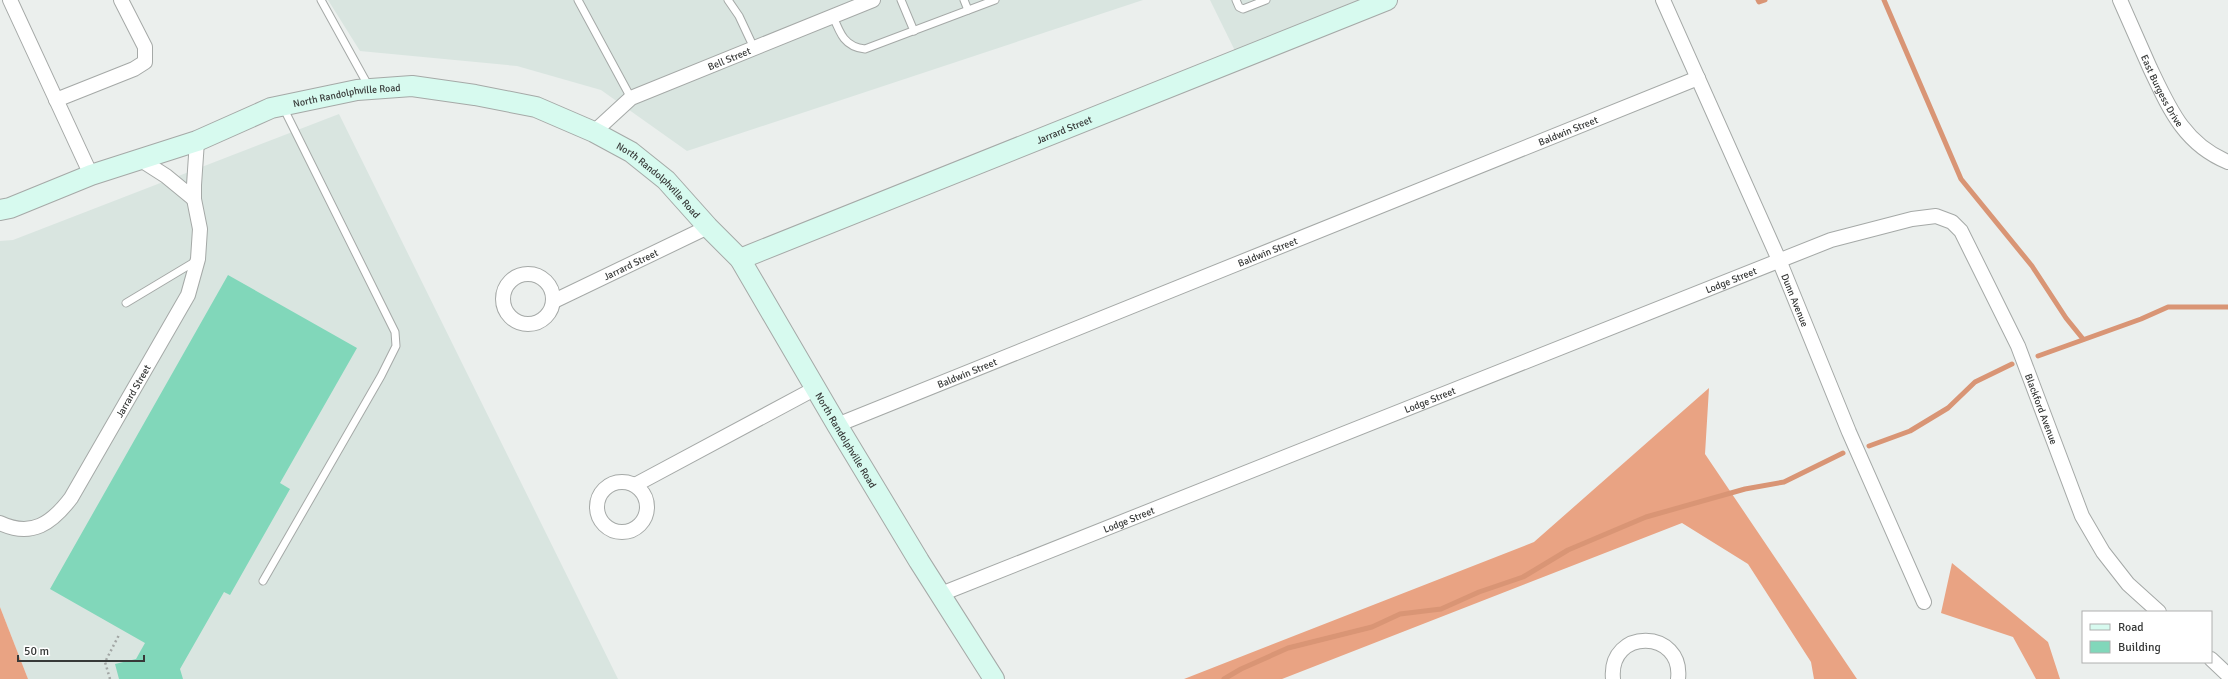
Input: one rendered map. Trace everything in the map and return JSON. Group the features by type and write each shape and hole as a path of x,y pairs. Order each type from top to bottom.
{"street":[{"path":"10,0 91,175"},
{"path":"56,100 134,69 145,62 145,47 121,0"},
{"name":"Bell Street","path":"594,132 631,98 873,0"},
{"name":"Jarrard Street","path":"740,259 1387,0"},
{"name":"Dunn Avenue","path":"1663,0 1779,260 1849,432 1924,602"},
{"name":"East Burgess Drive","path":"2120,0 2172,115 2186,132 2202,147 2228,162"},
{"name":"Baldwin Street","path":"837,425 1698,78"},
{"name":"North Randolphville Road","path":"0,210 10,208 91,175 197,141 271,108 370,89 412,86 528,105 594,132 631,152 666,180 708,228 740,259 837,425 994,679"},
{"name":"Jarrard Street","path":"0,523 31,529 51,520 64,507 188,295 198,259 200,229 194,200 194,167 197,141"},
{"path":"141,160 166,176 194,200"},
{"name":"Blackford Avenue","path":"1922,218 1936,216 1952,222 1961,231 2018,346 2082,516 2103,552 2128,584 2158,611"},
{"name":"Lodge Street","path":"941,594 1831,240 1922,218"},
{"name":"Jarrard Street","path":"554,301 708,228"},
{"path":"635,485 816,388"},
{"path":"1613,679 1614,661 1620,652 1632,643 1648,640 1658,642 1667,648 1673,655 1678,666 1678,679"},
{"path":"2212,660 2228,675"}],"lane":[{"path":"320,0 370,89"},
{"path":"578,0 631,98"},
{"path":"729,0 739,16 754,48"},
{"path":"901,0 914,31"},
{"path":"964,0 968,10"},
{"path":"833,16 841,36 846,43 857,48 865,49 995,0"},
{"path":"1236,0 1239,7 1243,9 1266,0"},
{"path":"263,581 382,376 396,346 394,332 282,105"},
{"path":"126,303 198,259"}],"path":[{"path":"110,679 105,662 119,635"}],"shaded area":[{"path":"328,0 1143,0 687,151 601,90 517,66 360,51"},
{"path":"1210,0 1373,0 1240,61"},
{"path":"339,114 618,679 28,679 0,607 0,241 13,240"},
{"path":"1709,388 1705,454 1857,679 1814,679 1811,662 1748,564 1682,523 1282,679 1184,679 1534,542"},
{"path":"1952,563 2048,642 2060,679 2036,679 2013,637 1941,613"},
{"path":"0,607 28,679 0,679"}],"building":[{"path":"228,275 357,348 280,483 290,489 230,595 224,592 180,669 183,679 119,679 115,664 136,659 145,643 50,589"}],"waterway":[{"path":"1758,0 1759,2 1765,0"},
{"path":"1884,0 1961,179 2032,266 2066,318 2083,339"},
{"path":"2038,356 2141,319 2168,307 2228,307"},
{"path":"1869,446 1910,431 1948,408 1975,382 2012,364"},
{"path":"1224,679 1241,669 1288,648 1372,627 1400,614 1441,609 1479,592 1523,577 1568,550 1646,517 1745,489 1784,482 1843,453"}]}
